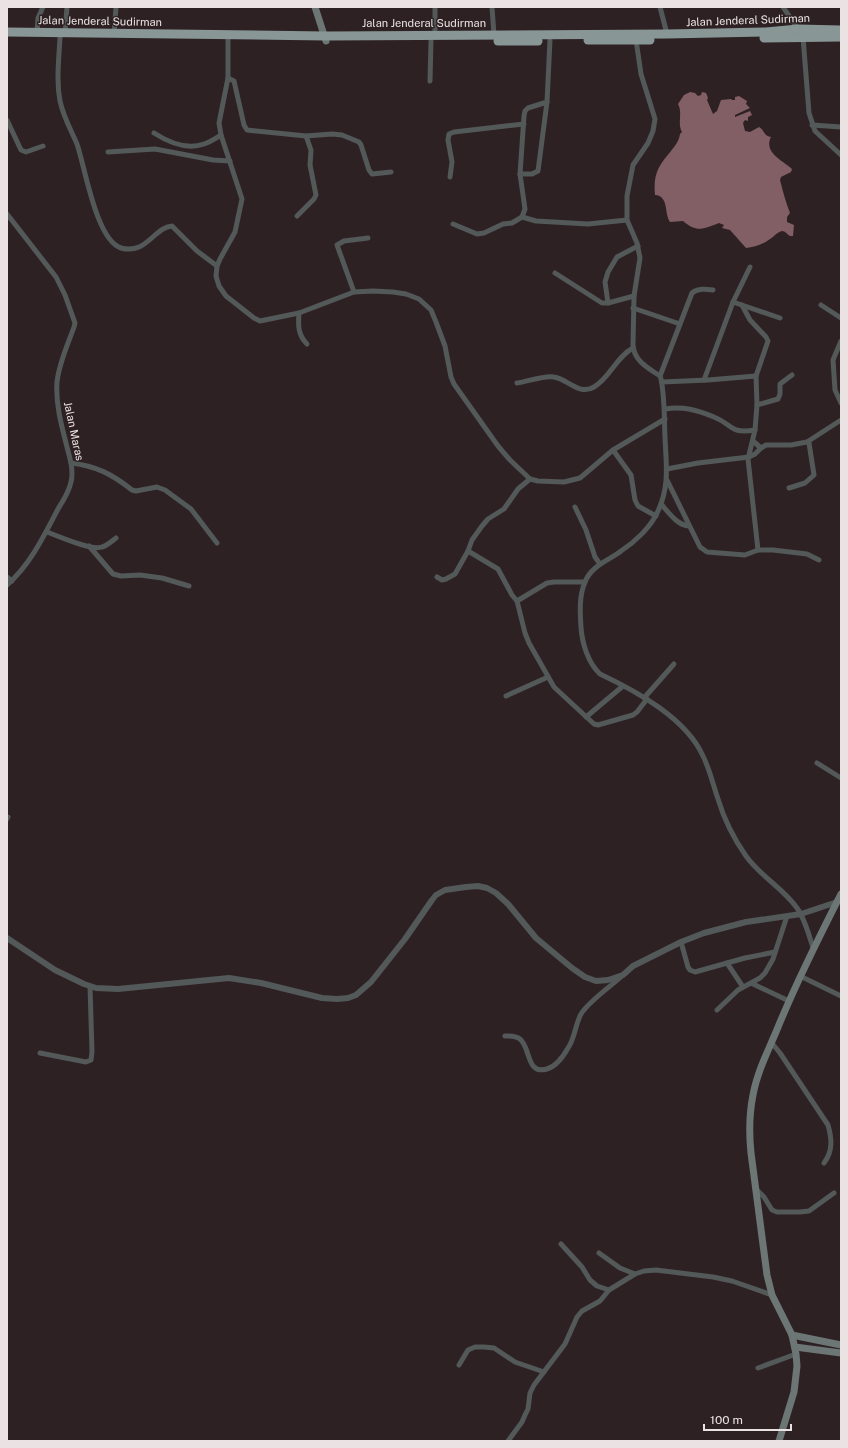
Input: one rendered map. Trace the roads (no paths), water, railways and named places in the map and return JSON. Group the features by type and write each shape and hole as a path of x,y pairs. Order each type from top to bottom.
{"highway":[{"name":"Jalan Jenderal Sudirman","path":"7,37 114,34 328,38 636,40 766,35 798,29 841,30"},
{"name":"Jalan Jenderal Sudirman","path":"7,32 211,40 245,37"},
{"name":"Jalan Jenderal Sudirman","path":"433,38 494,35 667,34 841,37"}],"main road":[{"path":"315,7 328,38"},
{"path":"319,7 328,38"},
{"path":"779,1441 794,1392 797,1366 796,1350 792,1335 772,1295 762,1250 749,1137 750,1110 760,1071 771,1042 813,948 841,894"},
{"path":"792,1335 841,1345"},
{"path":"796,1350 841,1353"}],"street":[{"path":"37,32 38,18 43,7"},
{"path":"67,7 58,82 60,102 77,144 95,208 107,236 117,246 123,248 135,248 144,245 165,228 172,226 197,251 217,266"},
{"path":"114,34 116,7"},
{"path":"430,80 435,7"},
{"path":"492,7 494,35"},
{"path":"660,7 667,34"},
{"path":"783,7 798,29"},
{"path":"803,37 809,113 812,125 815,131 841,155"},
{"path":"228,39 228,78 219,123 221,135 241,195 241,206 235,232 217,266 216,276 219,286 226,296 258,321 265,321 299,313 354,292 374,291 406,294 420,298 431,310 445,346 454,384 498,446 520,471 530,479 559,482 580,478 613,450 665,419"},
{"path":"520,174 532,174 538,171 547,102 550,40"},
{"path":"636,40 640,74 654,114 655,124 648,143 633,165 628,196 627,220 638,246 640,258 633,308 633,348 636,357 643,365 660,376 662,382 665,409 668,469 667,480 661,504 656,516 637,538 622,551 591,571 584,582 580,608 582,631 587,652 595,669 600,674 646,699 678,723 691,736 703,755 718,800 735,840 747,858 763,876 794,904 801,914 813,948"},
{"path":"228,78 234,81 244,125 248,130 306,136 332,134 348,137 361,145 369,170 372,174 390,172"},
{"path":"522,218 525,209 520,174 525,111 528,108 547,102"},
{"path":"7,120 21,150 26,152 43,146"},
{"path":"450,177 452,162 448,140 449,134 454,132 524,124"},
{"path":"812,125 841,126"},
{"path":"154,133 166,141 189,146 204,144 221,135"},
{"path":"297,216 316,194 310,165 311,150 306,136"},
{"path":"108,152 155,149 213,160 230,161"},
{"name":"Jalan Maras","path":"7,214 56,277 65,294 74,318 74,327 62,359 57,382 58,408 71,464 72,473 69,490 47,532 27,564 7,585"},
{"path":"453,224 477,234 484,233 502,224 512,223 522,218 536,221 588,224 627,220"},
{"path":"354,292 337,245 338,243 344,241 368,238"},
{"path":"608,303 605,282 608,272 617,257 638,246"},
{"path":"704,380 733,302 750,267"},
{"path":"555,273 602,303 608,303 634,296"},
{"path":"660,376 692,293 697,290 713,290"},
{"path":"733,302 780,318"},
{"path":"742,305 750,320 767,339 756,376 757,405 755,430 748,457 758,550"},
{"path":"821,305 841,318"},
{"path":"633,308 680,324"},
{"path":"299,313 300,334 302,339 307,344"},
{"path":"841,341 833,360 835,390 841,403"},
{"path":"517,383 552,376 580,389 588,389 599,383 623,354 633,348"},
{"path":"757,405 778,399 780,394 780,384 792,375"},
{"path":"662,382 756,376"},
{"path":"665,409 683,407 714,417 738,431 755,430"},
{"path":"668,469 698,463 748,457 755,454 766,445 791,445 807,442 841,421"},
{"path":"753,441 761,448"},
{"path":"789,488 805,483 814,475 810,445 807,442"},
{"path":"613,450 631,474 635,500 638,506 656,516"},
{"path":"71,464 87,465 103,471 114,476 132,490 136,491 157,487 165,490 192,509 217,543"},
{"path":"437,577 442,580 455,574 468,551 472,540 482,526 504,509 518,489 530,479"},
{"path":"667,480 700,547 708,552 745,555 758,550 773,550 807,554 820,560"},
{"path":"661,504 678,522 682,525 689,526"},
{"path":"575,507 586,530 595,557 600,564"},
{"path":"47,532 66,540 102,548 116,538"},
{"path":"89,546 114,574 121,576 140,575 162,578 189,586"},
{"path":"468,551 498,569 512,596 517,601 529,644 556,691 594,724 598,725 633,715 637,712 674,664"},
{"path":"7,577 12,581"},
{"path":"517,601 547,583 584,582"},
{"path":"506,696 548,677"},
{"path":"586,717 623,686"},
{"path":"817,763 841,778"},
{"path":"7,938 55,970 90,986 118,989 230,978 269,985 322,998 348,998 362,991 371,982 405,939 436,895 445,890 478,886 487,888 496,893 508,904 536,938 585,977 596,981 608,980 622,975"},
{"path":"505,1036 513,1036 521,1039 532,1065 535,1068 541,1070 551,1068 560,1061 570,1046 575,1036 581,1014 633,966 681,942 704,933 746,922 801,914 837,902"},
{"path":"717,1010 743,987 765,973 770,966 787,916"},
{"path":"681,942 688,967 692,971 698,971 775,952"},
{"path":"727,963 743,987"},
{"path":"800,976 841,996"},
{"path":"751,983 789,1001"},
{"path":"40,1053 86,1062 91,1060 90,986"},
{"path":"771,1042 828,1125 830,1131 831,1151 824,1163"},
{"path":"756,1189 764,1197 772,1210 777,1212 809,1211 834,1193"},
{"path":"561,1244 582,1267 590,1280 597,1286 609,1290"},
{"path":"599,1253 620,1268 635,1274"},
{"path":"508,1441 522,1422 528,1409 530,1393 534,1385 565,1344 577,1316 582,1311 600,1301 609,1290 635,1274 644,1271 656,1270 713,1277 732,1281 772,1295"},
{"path":"459,1365 468,1350 475,1347 484,1347 494,1348 515,1362 544,1372"},
{"path":"758,1368 796,1350"}]}
